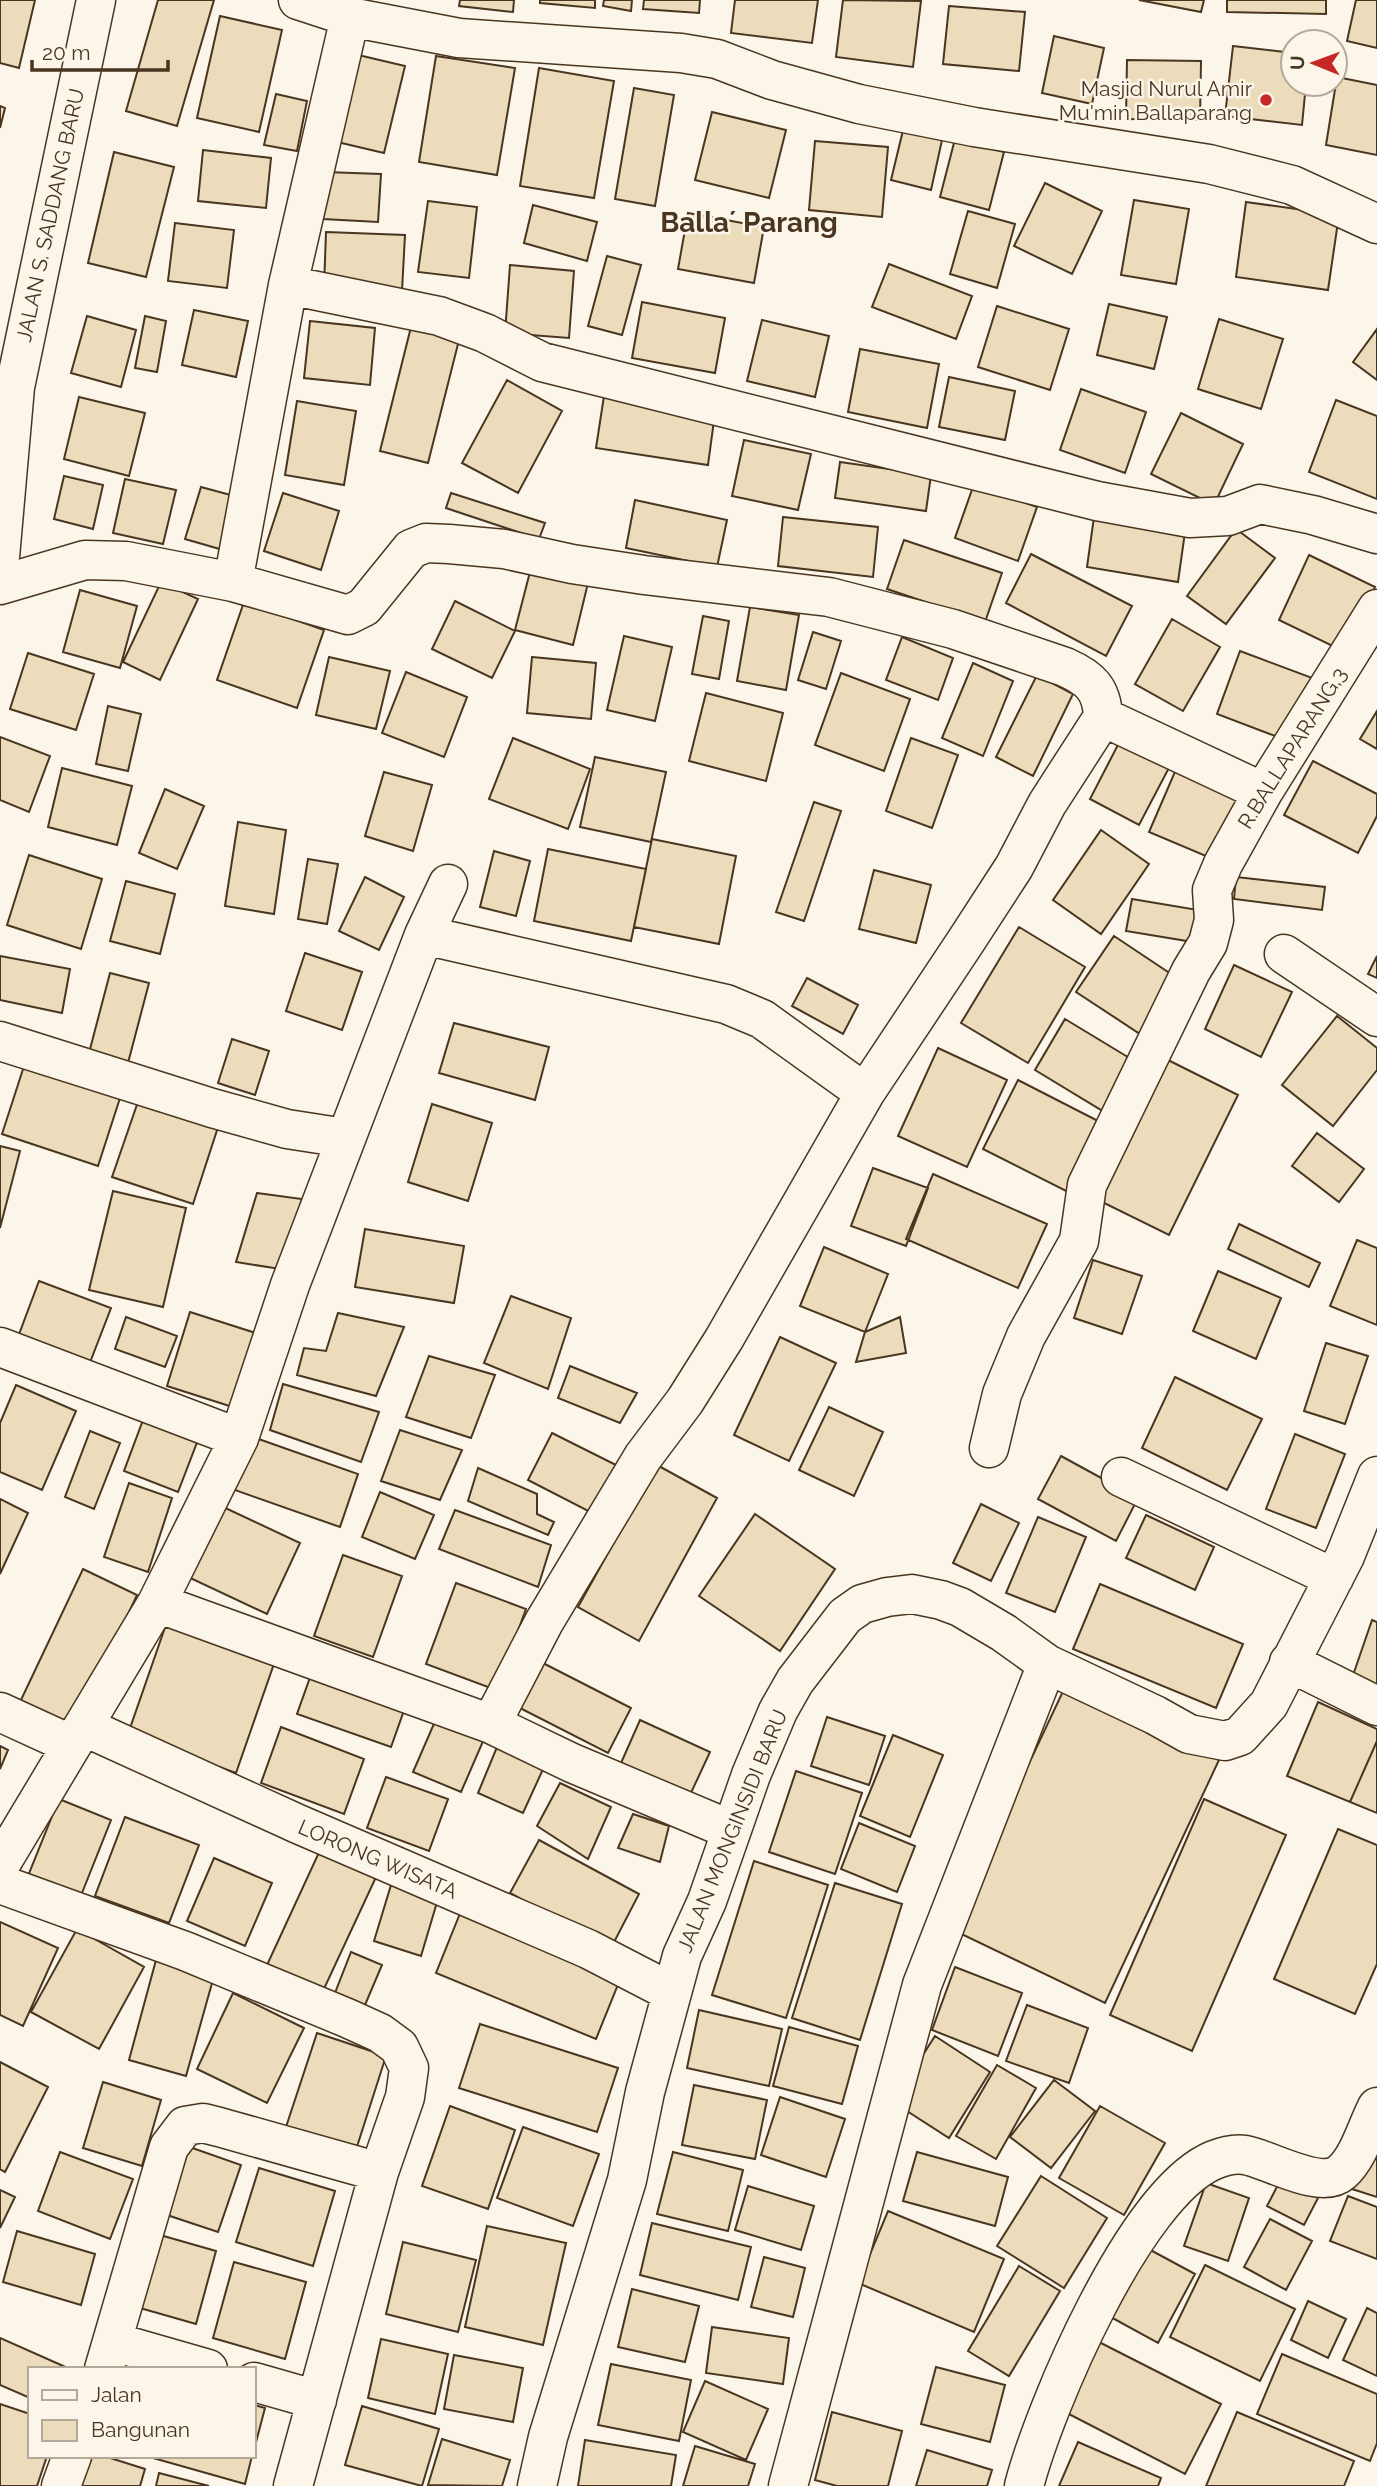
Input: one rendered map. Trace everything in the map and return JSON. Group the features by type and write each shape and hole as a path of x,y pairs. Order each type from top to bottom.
{"street":[{"name":"JALAN S. SADDANG BARU","path":"0,557 7,385 96,0"},
{"path":"309,2 350,17 458,38 681,53 717,59 772,80 859,104 974,127 1221,167 1292,185 1377,224"},
{"path":"233,582 288,285 350,17"},
{"path":"288,285 439,316 485,333 542,362 1097,501 1190,518 1228,516 1260,505 1313,515 1377,534"},
{"path":"0,585 85,560 106,560 156,565 233,582 348,615 364,607 411,549 426,543 504,549 632,573 829,597 953,629 1066,667 1082,674 1103,700 1103,717 1046,804 987,909 865,1093 724,1339 685,1401 643,1457 544,1622 491,1724"},
{"name":"R.BALLAPARANG,3","path":"989,1448 1002,1394 1026,1336 1079,1241 1087,1185 1191,971 1208,943 1214,920 1212,890 1223,864 1263,792 1377,609"},
{"path":"1103,717 1263,792"},
{"path":"0,1866 157,1603 239,1438 290,1285 345,1138 424,935 447,884"},
{"path":"424,935 726,1004 762,1019 865,1093"},
{"path":"1284,954 1377,1017"},
{"path":"0,1041 41,1057 236,1115 286,1129 345,1138"},
{"path":"0,1347 239,1438"},
{"name":"JALAN MONGINSIDI BARU","path":"537,2486 548,2437 627,2180 671,1992 764,1743 795,1681 845,1616 862,1604 912,1594 941,1600 960,1607 1004,1633 1047,1664 1155,1714 1189,1734 1225,1741 1240,1736 1254,1724 1269,1704 1334,1578 1377,1476"},
{"path":"1121,1478 1334,1578"},
{"path":"157,1603 491,1724 572,1763 731,1830"},
{"path":"1289,1662 1377,1706"},
{"path":"788,2486 922,1985 1047,1664"},
{"name":"LORONG WISATA","path":"0,1712 78,1736 299,1824 588,1950 671,1992"},
{"path":"0,1884 291,1993 380,2034 399,2047 409,2068 405,2097 379,2172 293,2486"},
{"path":"1024,2486 1032,2454 1078,2345 1124,2259 1182,2183 1211,2161 1232,2154 1247,2155 1310,2176 1333,2177 1342,2172 1354,2155 1377,2106"},
{"path":"194,2367 109,2355 169,2147 185,2126 203,2123 379,2172"},
{"path":"256,2383 317,2400"},
{"path":"61,2486 71,2458"}],"building":[{"path":"0,0 35,0 19,68 0,63"},
{"path":"158,0 214,0 177,126 126,111"},
{"path":"460,0 514,0 513,12 459,6"},
{"path":"540,0 595,0 595,8 540,3"},
{"path":"604,0 632,0 631,11 603,6"},
{"path":"644,0 700,0 699,13 643,9"},
{"path":"735,0 818,0 812,43 731,33"},
{"path":"843,0 921,1 913,67 836,57"},
{"path":"1139,0 1204,0 1201,12"},
{"path":"1227,0 1326,0 1326,14 1227,12"},
{"path":"1356,0 1377,0 1377,48 1349,41"},
{"path":"949,6 1025,12 1019,71 943,64"},
{"path":"220,16 282,30 259,132 197,118"},
{"path":"1054,36 1104,48 1092,104 1042,93"},
{"name":"Masjid Nurul Amir Mu'min Ballaparang","path":"1233,46 1279,51 1279,98 1305,98 1302,125 1225,116"},
{"path":"354,54 405,66 384,153 333,141"},
{"path":"436,56 515,68 497,175 419,162"},
{"path":"1127,60 1201,61 1200,120 1126,119"},
{"path":"539,68 614,81 594,198 520,186"},
{"path":"1349,79 1377,85 1377,155 1326,145 1334,98 1349,98"},
{"path":"634,88 674,95 655,206 615,199"},
{"path":"276,94 307,101 297,151 264,145"},
{"path":"0,106 5,108 0,128"},
{"path":"712,112 786,130 769,198 695,180"},
{"path":"905,122 944,131 931,190 891,180"},
{"path":"955,139 1004,152 989,210 940,197"},
{"path":"815,141 888,147 882,217 809,210"},
{"path":"203,150 271,158 266,208 198,201"},
{"path":"114,152 174,167 146,277 88,263"},
{"path":"325,172 381,174 378,222 323,219"},
{"path":"1045,183 1102,211 1072,274 1014,246"},
{"path":"1134,200 1189,209 1176,284 1121,275"},
{"path":"428,201 477,207 469,278 418,272"},
{"path":"1246,202 1339,215 1328,290 1236,277"},
{"path":"533,205 597,222 587,261 524,243"},
{"path":"968,211 1015,224 997,288 950,274"},
{"path":"688,213 764,227 754,283 678,269"},
{"path":"175,223 234,230 227,288 168,281"},
{"path":"326,232 405,235 402,291 324,287"},
{"path":"607,256 641,265 622,335 588,326"},
{"path":"889,264 972,296 956,339 872,307"},
{"path":"510,265 574,271 569,338 505,333"},
{"path":"642,302 725,318 715,373 632,358"},
{"path":"1109,304 1167,317 1154,369 1097,355"},
{"path":"997,306 1069,329 1050,390 978,367"},
{"path":"194,310 248,321 236,377 182,365"},
{"path":"87,316 136,330 121,387 71,373"},
{"path":"145,316 166,321 157,372 135,368"},
{"path":"1219,319 1283,339 1261,409 1198,389"},
{"path":"762,320 829,336 815,397 747,381"},
{"path":"310,321 375,328 370,385 304,378"},
{"path":"411,327 459,340 428,463 380,451"},
{"path":"1377,329 1377,380 1353,362"},
{"path":"860,349 939,364 927,428 848,412"},
{"path":"949,377 1015,391 1005,440 939,427"},
{"path":"507,380 562,411 518,493 462,463"},
{"path":"1081,389 1146,412 1125,473 1060,450"},
{"path":"604,396 715,413 708,465 596,448"},
{"path":"79,397 145,413 129,476 64,459"},
{"path":"1336,400 1377,416 1377,499 1309,472"},
{"path":"297,401 356,411 344,485 285,475"},
{"path":"1181,413 1243,444 1214,505 1151,474"},
{"path":"744,440 811,454 798,510 732,496"},
{"path":"840,462 931,475 926,511 835,498"},
{"path":"64,476 103,485 93,529 54,519"},
{"path":"125,479 176,490 163,544 113,533"},
{"path":"974,484 1037,507 1018,561 955,538"},
{"path":"201,487 238,497 223,550 185,539"},
{"path":"283,493 339,511 321,570 264,551"},
{"path":"451,493 545,523 539,539 446,508"},
{"path":"635,500 727,520 717,567 626,548"},
{"path":"783,517 878,527 873,577 778,566"},
{"path":"1094,517 1185,532 1178,582 1087,567"},
{"path":"1236,529 1275,558 1226,624 1187,596"},
{"path":"904,540 1002,573 985,622 887,589"},
{"path":"1031,554 1132,606 1106,656 1006,603"},
{"path":"1309,555 1375,587 1345,652 1279,620"},
{"path":"531,568 588,583 573,645 515,630"},
{"path":"161,582 198,599 160,680 123,662"},
{"path":"80,590 137,606 120,668 63,652"},
{"path":"455,601 515,631 492,678 432,649"},
{"path":"244,602 324,630 297,708 217,680"},
{"path":"750,607 799,615 786,690 737,681"},
{"path":"703,616 729,621 719,679 692,674"},
{"path":"1172,619 1220,647 1183,711 1135,684"},
{"path":"813,632 841,641 826,689 798,680"},
{"path":"624,636 672,647 655,721 607,710"},
{"path":"902,637 953,658 938,700 886,680"},
{"path":"1240,651 1315,679 1291,742 1217,714"},
{"path":"28,653 94,674 76,730 10,709"},
{"path":"329,657 390,671 376,729 316,715"},
{"path":"532,657 596,663 591,719 527,713"},
{"path":"973,663 1013,681 983,756 942,738"},
{"path":"406,672 467,697 444,757 382,733"},
{"path":"841,673 910,699 884,771 815,745"},
{"path":"1037,675 1073,694 1033,776 996,757"},
{"path":"706,693 783,713 766,781 689,761"},
{"path":"108,706 141,714 128,771 96,764"},
{"path":"1377,711 1377,749 1360,739"},
{"path":"0,737 50,756 29,812 0,800"},
{"path":"1122,737 1172,762 1139,825 1090,799"},
{"path":"513,738 590,769 568,829 489,799"},
{"path":"911,738 958,755 932,828 886,811"},
{"path":"595,757 666,772 651,842 580,827"},
{"path":"1313,761 1377,794 1377,816 1358,853 1284,815"},
{"path":"1177,767 1241,795 1213,859 1149,832"},
{"path":"62,768 132,786 117,845 48,827"},
{"path":"384,772 432,785 413,851 365,836"},
{"path":"165,789 204,806 177,869 139,853"},
{"path":"814,802 841,811 804,921 776,912"},
{"path":"238,822 286,830 274,914 225,906"},
{"path":"1101,830 1149,864 1101,934 1053,900"},
{"path":"652,839 736,856 719,944 634,927"},
{"path":"548,849 646,869 631,941 534,921"},
{"path":"494,851 530,861 516,916 480,907"},
{"path":"29,855 102,879 81,949 7,925"},
{"path":"308,859 338,864 327,924 298,919"},
{"path":"874,870 931,885 916,943 859,929"},
{"path":"365,877 404,897 379,950 339,931"},
{"path":"1236,877 1325,887 1322,910 1234,899"},
{"path":"126,881 175,894 160,954 110,941"},
{"path":"1132,899 1198,910 1193,942 1126,931"},
{"path":"1019,927 1085,967 1028,1063 961,1023"},
{"path":"1114,936 1177,978 1140,1034 1076,992"},
{"path":"305,953 362,972 342,1030 286,1011"},
{"path":"0,956 70,969 62,1013 0,1000"},
{"path":"1377,956 1377,978 1368,974"},
{"path":"1234,965 1292,992 1261,1057 1205,1029"},
{"path":"110,973 149,983 128,1063 89,1053"},
{"path":"807,978 858,1005 843,1034 792,1006"},
{"path":"1337,1016 1377,1048 1377,1070 1333,1126 1282,1085"},
{"path":"1065,1019 1141,1065 1111,1116 1035,1070"},
{"path":"454,1023 549,1047 535,1100 439,1073"},
{"path":"232,1039 269,1051 255,1095 218,1083"},
{"path":"938,1048 1007,1080 967,1167 898,1136"},
{"path":"1164,1058 1238,1095 1169,1235 1096,1199"},
{"path":"25,1063 121,1095 98,1166 2,1134"},
{"path":"1018,1080 1102,1123 1068,1192 983,1149"},
{"path":"141,1093 220,1121 193,1204 112,1177"},
{"path":"432,1104 492,1123 468,1201 408,1182"},
{"path":"1317,1133 1364,1169 1339,1202 1292,1166"},
{"path":"0,1146 20,1151 0,1228"},
{"path":"873,1168 928,1188 906,1246 851,1226"},
{"path":"933,1174 1047,1224 1018,1288 906,1239"},
{"path":"113,1191 186,1208 163,1307 89,1290"},
{"path":"257,1193 302,1199 280,1269 236,1262"},
{"path":"1239,1224 1320,1263 1309,1287 1228,1249"},
{"path":"365,1229 464,1246 454,1303 355,1287"},
{"path":"1357,1240 1377,1248 1377,1325 1330,1306"},
{"path":"824,1247 888,1274 865,1332 800,1306"},
{"path":"1093,1260 1142,1276 1122,1334 1074,1318"},
{"path":"1218,1271 1281,1298 1256,1359 1193,1331"},
{"path":"39,1281 111,1308 89,1365 18,1337"},
{"path":"511,1296 571,1318 548,1389 484,1363"},
{"path":"190,1312 265,1336 242,1410 167,1386"},
{"path":"338,1313 404,1327 376,1396 297,1375 304,1348 326,1351"},
{"path":"126,1317 177,1336 165,1367 115,1349"},
{"path":"900,1317 906,1353 856,1362 865,1332"},
{"path":"780,1337 836,1363 789,1461 734,1435"},
{"path":"1326,1343 1368,1356 1345,1424 1304,1411"},
{"path":"429,1356 495,1375 471,1438 406,1417"},
{"path":"570,1366 637,1393 620,1423 558,1398"},
{"path":"1175,1377 1262,1419 1227,1490 1142,1448"},
{"path":"283,1384 379,1412 361,1462 270,1430"},
{"path":"16,1385 76,1411 42,1490 0,1472 0,1423"},
{"path":"829,1407 883,1432 854,1496 799,1470"},
{"path":"146,1412 201,1432 178,1492 124,1471"},
{"path":"400,1430 462,1450 440,1500 381,1481"},
{"path":"90,1431 120,1443 94,1509 65,1497"},
{"path":"552,1433 618,1466 594,1514 528,1480"},
{"path":"1295,1434 1345,1454 1316,1528 1266,1509"},
{"path":"250,1436 358,1474 340,1527 232,1489"},
{"path":"1061,1456 1138,1498 1116,1541 1038,1499"},
{"path":"657,1465 717,1498 639,1641 578,1607"},
{"path":"478,1468 537,1494 537,1514 554,1522 548,1535 468,1501"},
{"path":"129,1483 172,1498 148,1572 104,1557"},
{"path":"380,1492 434,1515 415,1559 362,1537"},
{"path":"0,1499 28,1513 0,1574"},
{"path":"981,1504 1019,1523 991,1581 953,1563"},
{"path":"219,1505 300,1543 267,1614 186,1576"},
{"path":"455,1510 551,1545 538,1587 439,1549"},
{"path":"755,1514 835,1569 780,1651 699,1596"},
{"path":"1146,1515 1214,1547 1195,1590 1126,1558"},
{"path":"1038,1517 1086,1537 1055,1612 1006,1593"},
{"path":"343,1555 402,1576 373,1657 314,1636"},
{"path":"83,1569 137,1595 75,1728 20,1702"},
{"path":"456,1583 526,1609 496,1690 426,1664"},
{"path":"1100,1584 1243,1644 1216,1708 1073,1649"},
{"path":"169,1616 277,1655 236,1773 128,1734"},
{"path":"1372,1620 1377,1622 1377,1695 1349,1687"},
{"path":"539,1661 631,1708 608,1753 516,1706"},
{"path":"313,1669 407,1702 391,1747 297,1714"},
{"path":"1065,1687 1219,1760 1105,2003 951,1929"},
{"path":"1318,1702 1377,1729 1377,1741 1350,1802 1287,1776"},
{"path":"827,1717 885,1736 869,1785 811,1766"},
{"path":"436,1719 484,1739 461,1792 413,1772"},
{"path":"640,1720 710,1752 690,1795 621,1763"},
{"path":"281,1727 364,1759 344,1814 261,1783"},
{"path":"893,1735 943,1755 910,1837 860,1816"},
{"path":"1377,1741 1377,1813 1350,1802"},
{"path":"0,1746 8,1750 0,1769"},
{"path":"497,1747 544,1767 523,1813 478,1793"},
{"path":"796,1771 862,1793 835,1874 769,1852"},
{"path":"386,1777 448,1799 429,1851 367,1828"},
{"path":"560,1783 611,1807 588,1859 537,1826"},
{"path":"59,1799 111,1820 80,1898 28,1876"},
{"path":"1204,1799 1286,1835 1192,2051 1110,2015"},
{"path":"633,1814 669,1826 660,1862 618,1848"},
{"path":"125,1817 199,1845 169,1923 95,1896"},
{"path":"859,1823 915,1846 897,1892 841,1869"},
{"path":"1338,1829 1377,1845 1377,1964 1355,2014 1274,1979"},
{"path":"539,1840 639,1894 611,1948 510,1893"},
{"path":"321,1848 377,1875 323,1991 267,1965"},
{"path":"214,1858 272,1883 245,1946 187,1921"},
{"path":"754,1861 828,1885 786,2018 712,1995"},
{"path":"835,1883 902,1904 860,2040 792,2018"},
{"path":"391,1885 438,1899 421,1956 374,1941"},
{"path":"463,1906 623,1972 596,2039 436,1973"},
{"path":"0,1922 58,1948 23,2026 0,2015"},
{"path":"77,1929 144,1967 99,2049 31,2012"},
{"path":"351,1952 382,1965 365,2005 335,1993"},
{"path":"156,1960 214,1976 186,2076 129,2060"},
{"path":"955,1967 1022,1993 998,2056 932,2030"},
{"path":"233,1993 304,2028 267,2103 197,2069"},
{"path":"1027,2005 1088,2028 1069,2083 1006,2061"},
{"path":"699,2010 782,2029 769,2086 687,2068"},
{"path":"480,2024 618,2068 597,2132 459,2088"},
{"path":"789,2027 858,2046 842,2104 773,2086"},
{"path":"317,2033 386,2056 354,2156 284,2133"},
{"path":"935,2036 990,2072 949,2138 893,2102"},
{"path":"0,2062 48,2087 5,2172 0,2169"},
{"path":"997,2065 1036,2088 996,2159 956,2136"},
{"path":"1054,2080 1095,2111 1051,2168 1010,2137"},
{"path":"103,2082 161,2100 142,2166 83,2148"},
{"path":"694,2085 767,2100 755,2159 682,2145"},
{"path":"780,2097 845,2119 826,2177 761,2155"},
{"path":"450,2106 515,2130 488,2209 422,2186"},
{"path":"1100,2106 1165,2143 1124,2215 1059,2178"},
{"path":"1372,2126 1377,2127 1377,2197 1352,2189"},
{"path":"523,2127 599,2154 573,2226 497,2198"},
{"path":"181,2144 241,2165 218,2232 158,2212"},
{"path":"60,2152 133,2179 110,2239 38,2211"},
{"path":"673,2152 743,2170 728,2231 657,2214"},
{"path":"917,2152 1008,2177 995,2226 903,2201"},
{"path":"259,2168 335,2191 313,2266 236,2242"},
{"path":"1041,2176 1107,2218 1064,2288 997,2246"},
{"path":"1281,2179 1318,2198 1304,2225 1267,2206"},
{"path":"1206,2183 1249,2198 1228,2261 1184,2246"},
{"path":"748,2186 814,2206 801,2250 735,2230"},
{"path":"0,2190 15,2197 0,2228"},
{"path":"1348,2196 1377,2207 1377,2259 1330,2241"},
{"path":"888,2211 1004,2259 974,2332 858,2283"},
{"path":"1270,2219 1312,2241 1286,2290 1244,2267"},
{"path":"652,2223 751,2247 738,2300 640,2275"},
{"path":"487,2226 566,2243 543,2345 465,2327"},
{"path":"17,2231 95,2254 81,2305 3,2282"},
{"path":"153,2233 216,2251 196,2324 133,2306"},
{"path":"403,2242 476,2260 458,2332 386,2314"},
{"path":"1143,2246 1195,2274 1158,2343 1107,2315"},
{"path":"764,2257 805,2268 793,2317 751,2307"},
{"path":"234,2262 306,2282 285,2359 213,2338"},
{"path":"1205,2265 1295,2309 1260,2381 1170,2337"},
{"path":"1019,2266 1060,2291 1009,2376 968,2351"},
{"path":"632,2289 699,2306 685,2362 618,2347"},
{"path":"1308,2301 1346,2319 1328,2358 1291,2340"},
{"path":"1367,2308 1377,2313 1377,2376 1343,2360"},
{"path":"712,2327 789,2338 783,2384 706,2373"},
{"path":"0,2338 65,2367 28,2367 28,2397 0,2385"},
{"path":"381,2339 448,2354 435,2414 368,2398"},
{"path":"1097,2341 1221,2404 1185,2474 1063,2411"},
{"path":"1282,2354 1377,2394 1377,2443 1370,2461 1257,2414"},
{"path":"454,2355 523,2368 513,2422 444,2409"},
{"path":"611,2364 691,2380 679,2441 598,2425"},
{"path":"936,2367 1005,2385 990,2442 921,2424"},
{"path":"705,2381 768,2409 746,2460 683,2432"},
{"path":"0,2404 28,2413 28,2458 46,2458 37,2486 0,2486"},
{"path":"256,2406 265,2408 256,2442"},
{"path":"362,2406 439,2429 422,2486 345,2465"},
{"path":"832,2412 902,2431 888,2486 837,2486 815,2480"},
{"path":"1237,2412 1354,2461 1344,2486 1206,2486"},
{"path":"442,2439 510,2460 502,2486 428,2485"},
{"path":"585,2440 676,2455 671,2486 578,2486"},
{"path":"1078,2442 1161,2478 1158,2486 1059,2486"},
{"path":"695,2446 755,2464 748,2486 683,2486"},
{"path":"927,2450 992,2470 987,2486 916,2486"},
{"path":"83,2458 110,2458 145,2469 140,2486 74,2486"},
{"path":"153,2458 252,2458 245,2484"},
{"path":"159,2473 209,2486 156,2486"}],"place":[{"name":"Masjid Nurul Amir Mu'min Ballaparang","path":"1266,100"}],"district":[{"name":"Ballaʼ Parang","path":"749,222"}]}
